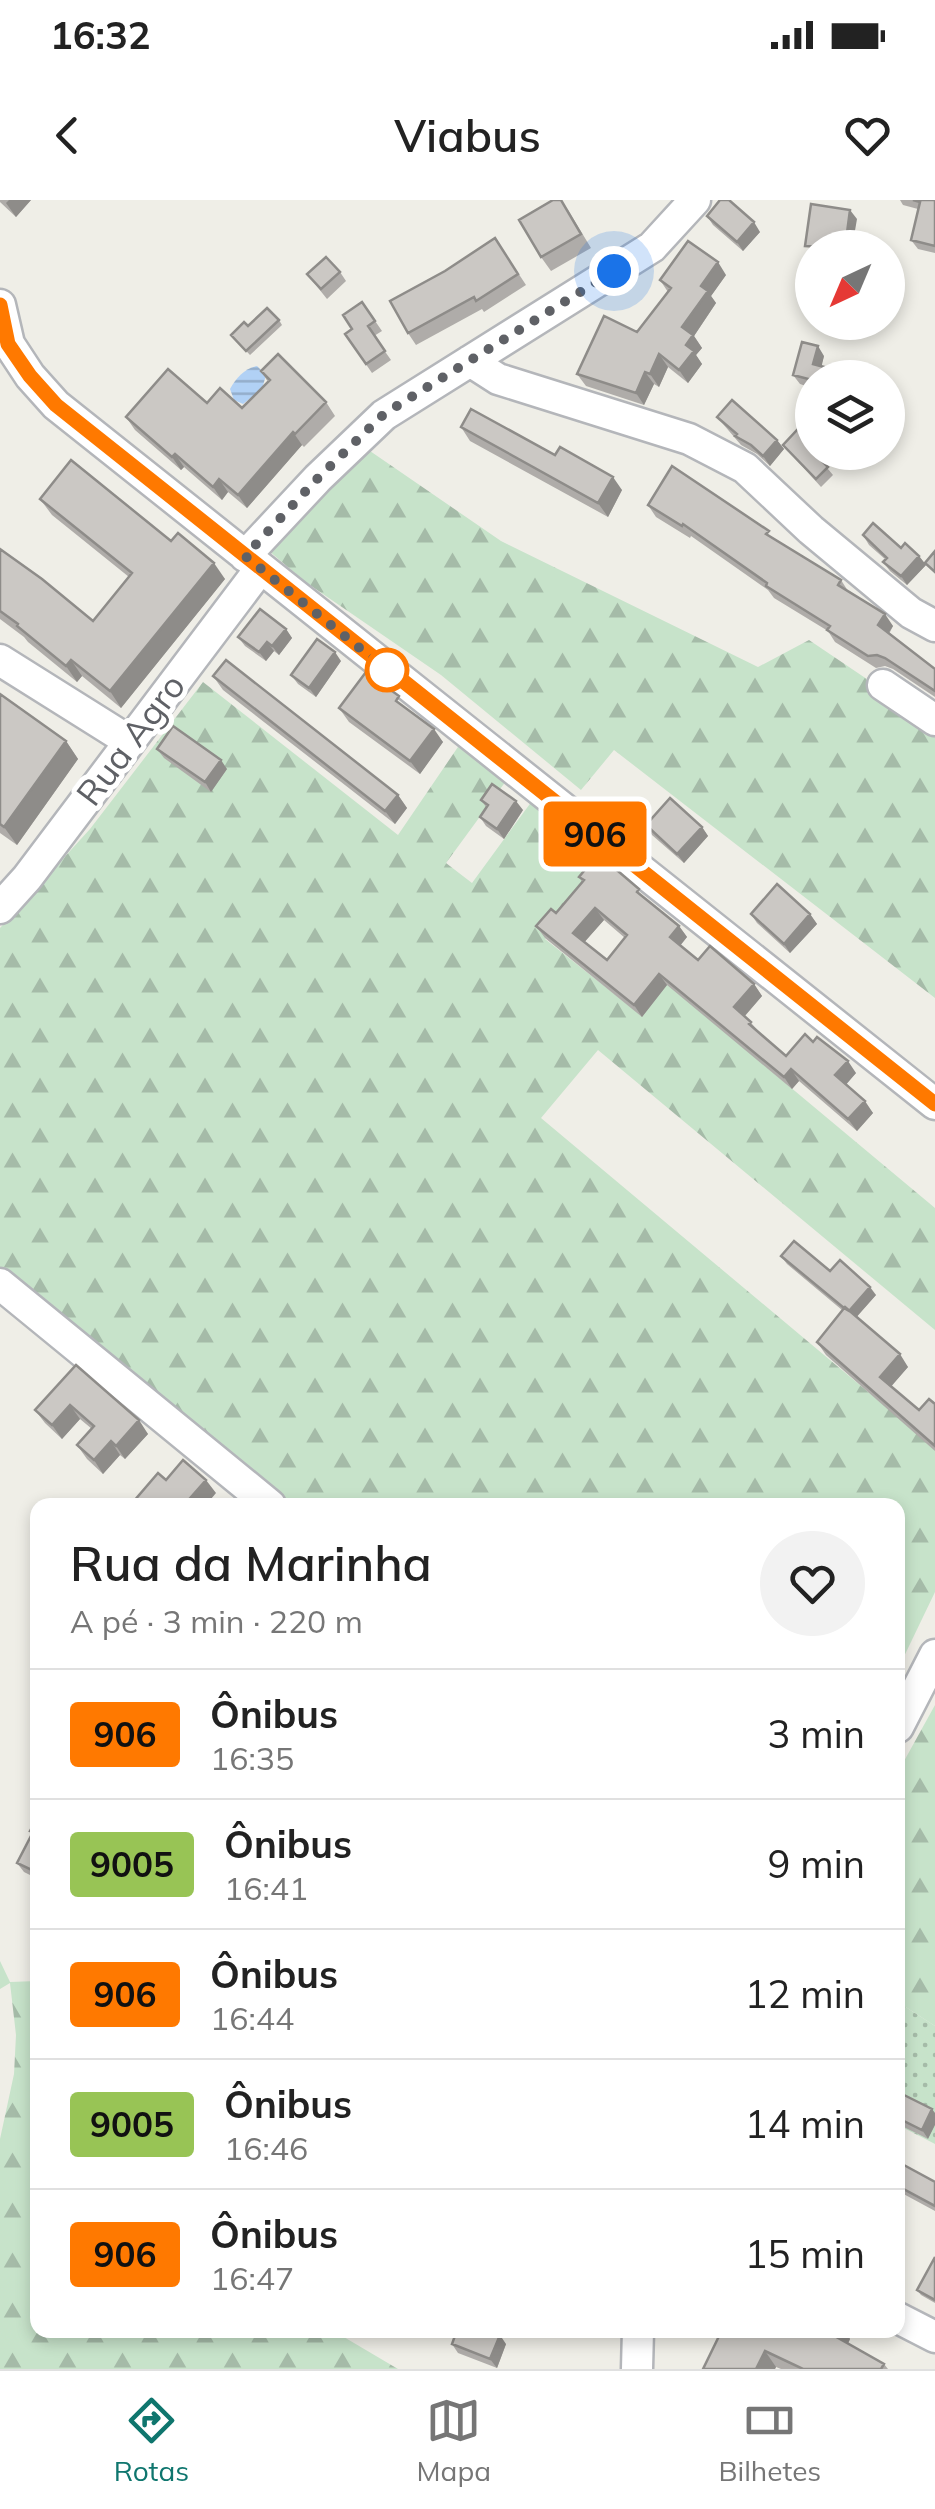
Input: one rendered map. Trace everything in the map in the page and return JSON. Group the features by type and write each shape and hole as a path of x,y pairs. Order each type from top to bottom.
{"street":[{"name":"Rua Agro","path":"0,908 27,878 129,741 253,563 318,478 384,414 652,247 695,200"},
{"path":"0,305 8,344 56,405 935,1104"},
{"path":"470,361 498,379 688,439 745,468 811,530 911,612 935,626"},
{"path":"0,660 129,741"},
{"path":"882,686 935,720"},
{"path":"0,1284 261,1498"},
{"path":"905,1713 935,1655"},
{"path":"905,2322 935,2337"},
{"path":"637,2369 638,2338"}],"green space":[{"path":"370,451 501,541 758,667 809,640 935,725 935,998 614,750 581,790 441,675 304,581 268,550 323,485"},
{"path":"203,682 398,835 460,744 506,781 446,863 472,883 532,801 606,861 545,939 642,1016 667,984 935,1208 935,1330 598,1050 541,1118 935,1448 935,1592 905,1654 905,1498 280,1498 0,1271 0,928 90,829"},
{"path":"935,1705 935,2026 905,2007 905,1759"},
{"path":"0,1961 10,1982 30,1981 30,2338 346,2338 398,2369 0,2369 0,2139 14,2074 16,2035 10,1983 0,1989"},
{"path":"905,2007 935,2026 935,2144 905,2129"}],"water":[{"path":"257,366 266,375 262,389 243,404 234,400 232,385 245,371"}],"building":[{"path":"553,200 561,200 581,234 541,257 519,220"},
{"path":"720,200 729,200 754,222 737,242 707,216"},
{"path":"913,200 935,200 935,246 911,240 920,202"},
{"path":"811,204 850,210 847,230 807,230"},
{"path":"495,238 518,274 476,301 474,297 408,333 390,301"},
{"path":"688,241 718,262 701,286 708,291 682,327 693,335 686,345 694,351 679,370 659,354 636,393 577,374 604,316 637,332 671,288 660,280"},
{"path":"326,257 340,272 321,289 307,274"},
{"path":"362,302 375,321 368,326 385,351 366,364 345,334 352,329 343,315"},
{"path":"267,308 279,320 246,351 231,335"},
{"path":"802,342 818,346 814,360 797,360"},
{"path":"278,354 326,402 293,432 238,495 219,479 213,487 126,417 168,369 207,403 220,388 242,408 270,380 261,371"},
{"path":"732,400 777,440 763,456 717,417"},
{"path":"471,409 555,455 560,447 613,477 598,503 461,427"},
{"path":"795,432 795,457 783,445"},
{"path":"71,460 171,541 178,533 214,563 110,691 71,660 66,666 0,611 0,549 93,621 132,573 40,499"},
{"path":"672,466 769,531 766,534 841,580 838,585 885,614 878,625 935,669 935,691 885,658 868,656 827,630 830,626 766,586 767,583 683,524 648,505"},
{"path":"807,470 825,470 816,479"},
{"path":"873,523 901,548 905,543 919,556 901,576 883,562 887,558 863,535"},
{"path":"935,551 935,572 925,563"},
{"path":"260,609 286,629 272,646 267,642 259,652 238,637"},
{"path":"317,639 335,652 309,688 291,675"},
{"path":"226,660 398,795 385,811 213,676"},
{"path":"366,672 434,729 410,761 339,708"},
{"path":"0,694 66,741 4,827 0,824"},
{"path":"173,726 221,760 205,782 157,749"},
{"path":"492,784 516,801 497,829 480,817 488,805 481,800"},
{"path":"670,798 702,827 677,854 646,825"},
{"path":"598,854 679,926 670,937 698,960 710,946 754,984 734,1007 749,1024 786,1056 805,1034 813,1042 817,1037 848,1061 835,1075 865,1101 848,1119 791,1069 784,1077 659,974 634,1005 536,926 551,909 556,913 584,880 579,877","holes":["595,908 627,935 607,960 573,933"]},
{"path":"777,884 810,914 784,944 751,914"},
{"path":"794,1241 830,1271 840,1260 870,1287 849,1311 781,1256"},
{"path":"845,1307 900,1354 880,1377 919,1410 929,1399 935,1404 935,1446 817,1342"},
{"path":"76,1365 139,1420 116,1446 111,1441 94,1460 77,1445 94,1426 70,1405 52,1425 35,1410"},
{"path":"183,1460 206,1480 190,1498 137,1498 158,1473 166,1480"},
{"path":"30,1838 30,1869 17,1863"},
{"path":"905,2096 932,2109 922,2130 905,2122"},
{"path":"905,2166 935,2182 935,2206 905,2190"},
{"path":"935,2257 935,2300 917,2290"},
{"path":"454,2338 499,2338 490,2359 452,2344"},
{"path":"718,2338 838,2338 884,2364 881,2369 803,2369 765,2351 756,2369 703,2369"}],"bus line":[{"name":"906","path":"0,305 8,344 56,405 935,1104"}],"route":[{"path":"387,670 245,556 384,414 614,271"}]}
